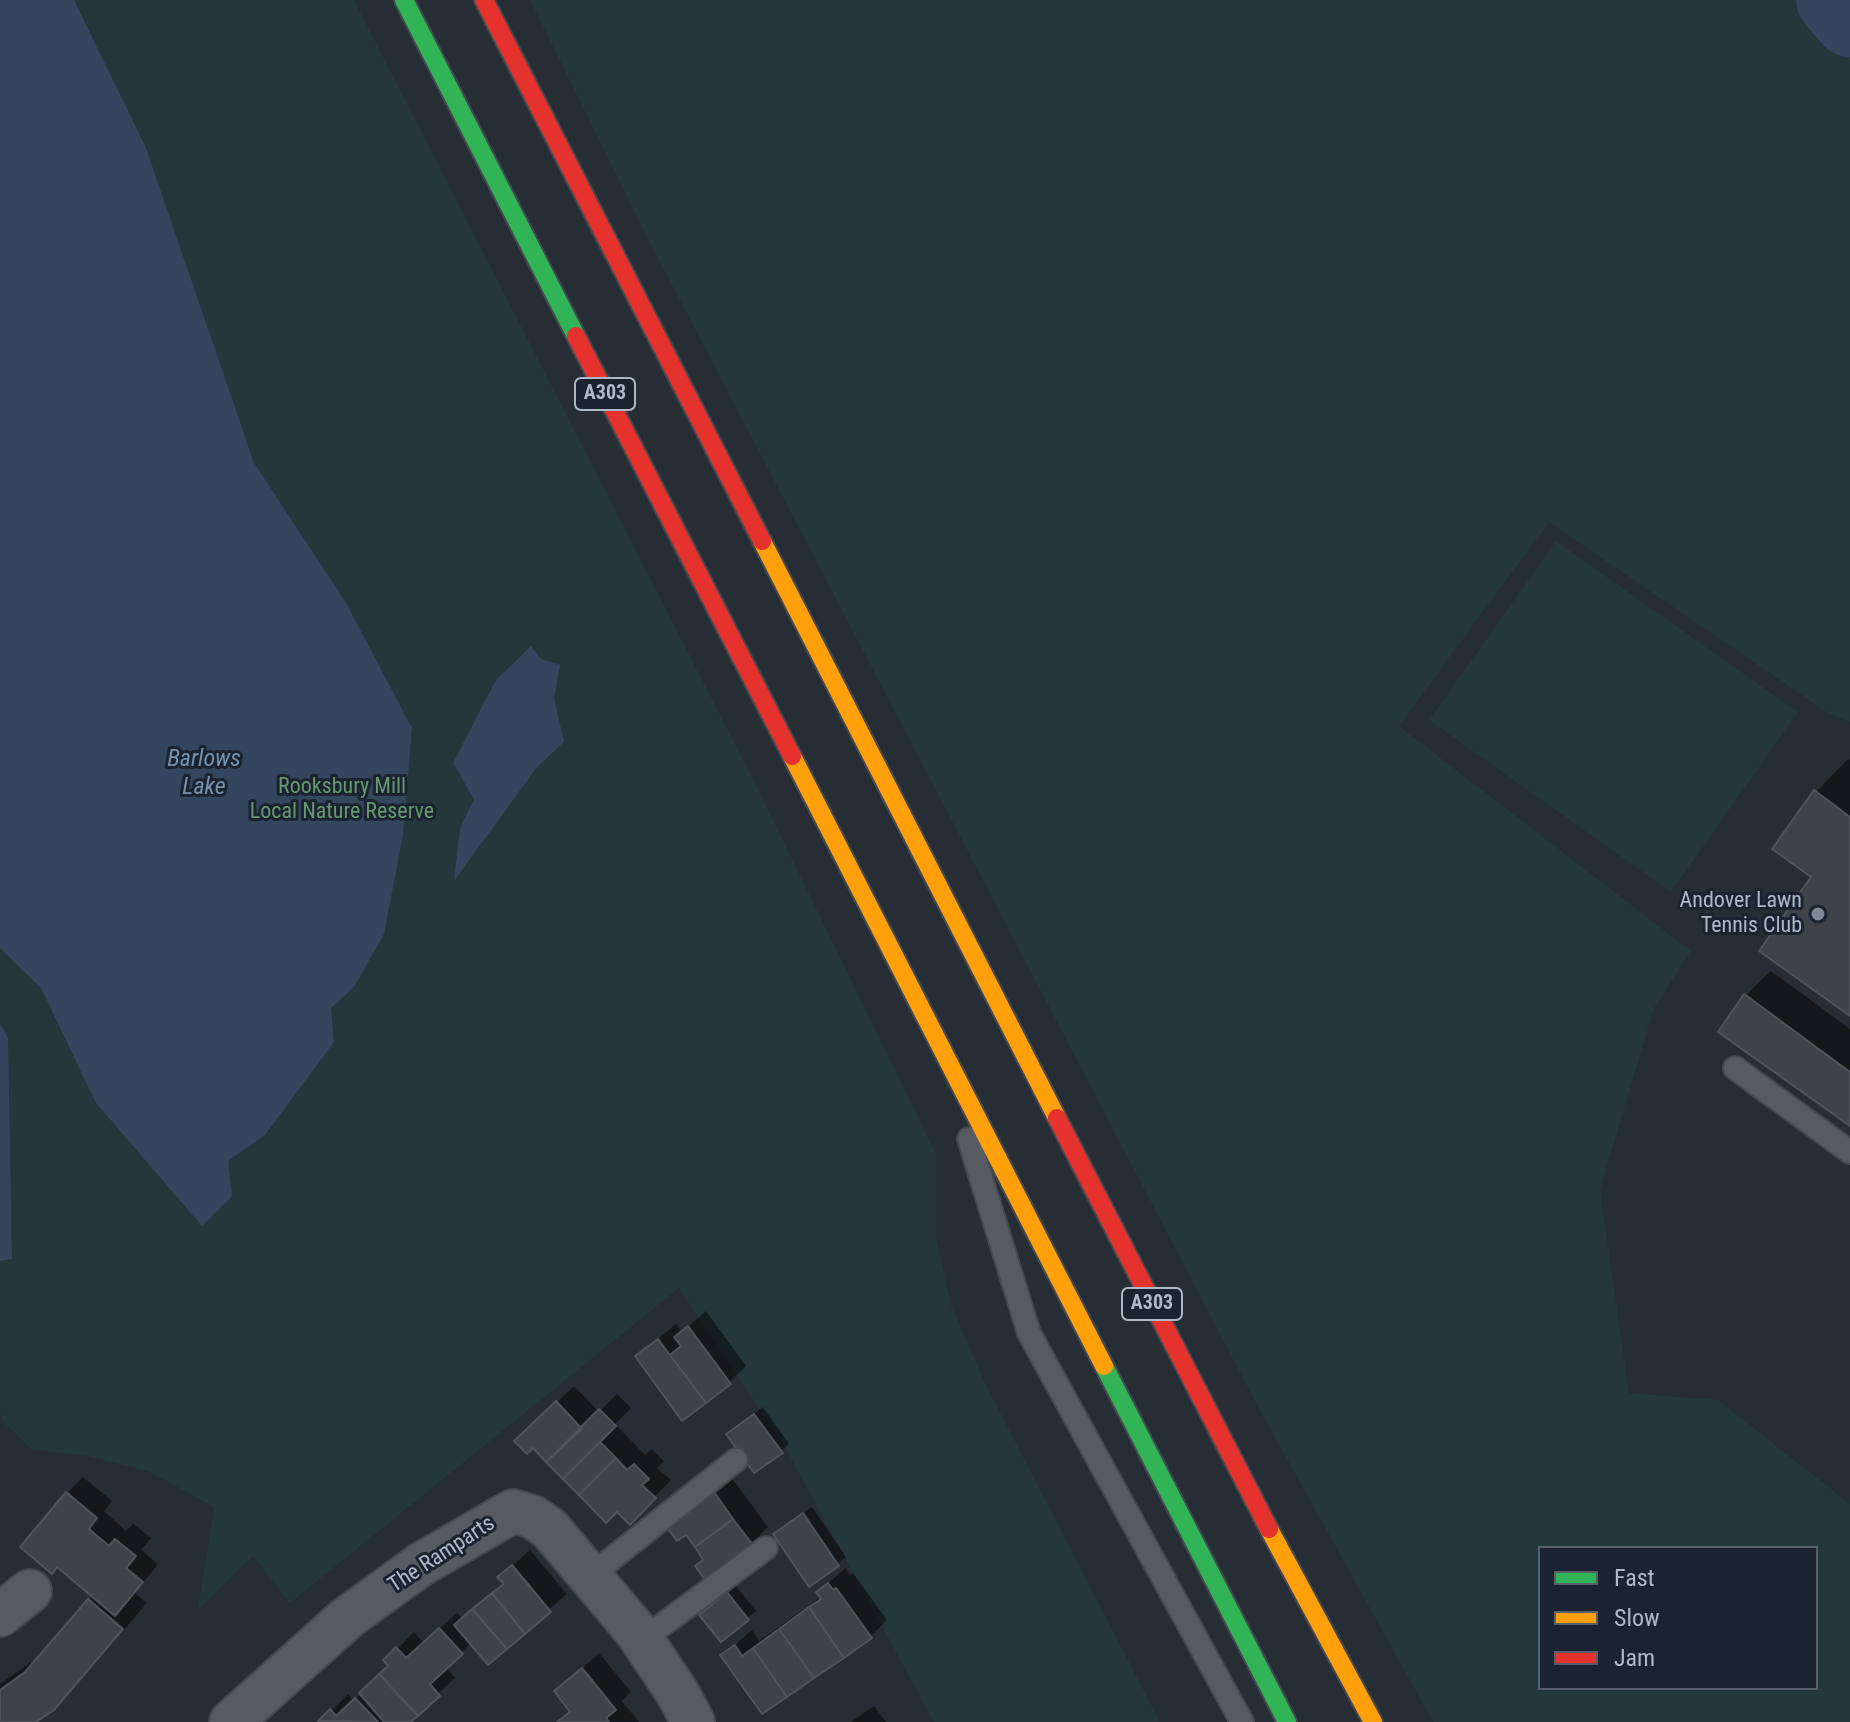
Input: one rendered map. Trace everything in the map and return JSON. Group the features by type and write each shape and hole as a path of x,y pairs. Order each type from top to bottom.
{"highway":[{"name":"A303","path":"404,0 1287,1722"},
{"name":"A303","path":"484,0 1245,1484 1373,1722"}],"street":[{"name":"The Ramparts","path":"231,1722 347,1618 420,1565 513,1511 533,1517 550,1529 642,1640 693,1722"}],"lane":[{"path":"945,1056 1029,1333 1242,1722"},
{"path":"1735,1068 1850,1152"},
{"path":"590,1576 736,1460"},
{"path":"642,1640 766,1548"},
{"path":"1332,1643 1389,1722"}],"green space":[{"name":"Rooksbury Mill Local Nature Reserve","path":"0,0 354,0 754,781 936,1154 936,1237 951,1305 986,1385 1160,1722 934,1722 785,1447 679,1288 290,1603 253,1556 198,1610 214,1507 148,1471 84,1455 32,1450 4,1423 0,1413"},
{"path":"530,0 1850,0 1850,722 1828,713 1549,522 1399,726 1691,951 1654,1008 1600,1190 1629,1393 1718,1400 1850,1504 1850,1722 1433,1722 1256,1403 648,239"},
{"path":"1556,541 1798,712 1671,892 1429,720"}],"water":[{"name":"Barlows Lake","path":"0,0 74,0 146,148 254,463 345,601 412,728 403,835 384,934 354,987 331,1008 334,1042 265,1135 228,1161 232,1196 202,1226 96,1103 41,988 0,948"},
{"path":"531,646 541,659 560,665 554,698 564,742 537,767 454,881 460,828 474,799 453,763 496,680"},
{"path":"0,1024 8,1038 12,1259 0,1261"}],"building":[{"name":"Andover Lawn Tennis Club","path":"1814,790 1850,817 1850,1016 1759,951 1811,877 1772,849"},
{"path":"1744,994 1850,1072 1850,1126 1718,1032"},
{"path":"688,1326 731,1384 706,1403 670,1355 681,1346 674,1337"},
{"path":"658,1339 706,1403 682,1421 635,1356"},
{"path":"556,1401 582,1429 546,1462 533,1448 527,1454 514,1441"},
{"path":"599,1409 616,1426 563,1479 546,1462"},
{"path":"754,1414 783,1453 754,1473 726,1434"},
{"path":"600,1442 616,1458 579,1495 563,1479"},
{"path":"616,1458 627,1470 634,1464 649,1479 642,1485 656,1498 630,1525 617,1512 606,1523 579,1495"},
{"path":"66,1492 97,1518 89,1529 109,1546 115,1539 136,1556 126,1568 143,1582 115,1616 57,1567 52,1574 20,1547"},
{"path":"714,1492 733,1519 695,1547 686,1535 677,1541 667,1527"},
{"path":"803,1513 839,1566 809,1587 773,1534"},
{"path":"733,1519 753,1545 705,1580 695,1566 703,1560 695,1547"},
{"path":"512,1565 551,1612 525,1634 492,1593 504,1584 497,1577"},
{"path":"828,1583 833,1590 836,1588 872,1638 844,1658 809,1607 821,1599 816,1592"},
{"path":"727,1592 749,1620 721,1642 699,1615"},
{"path":"492,1593 525,1634 507,1649 472,1609"},
{"path":"88,1599 123,1629 54,1710 36,1722 0,1722 0,1690 25,1672"},
{"path":"809,1607 844,1658 814,1678 779,1629"},
{"path":"472,1609 507,1649 488,1665 454,1625"},
{"path":"439,1628 463,1654 430,1684 440,1696 418,1716 379,1674 388,1666 383,1660 396,1647 406,1658"},
{"path":"779,1629 814,1678 787,1697 753,1648"},
{"path":"735,1645 742,1656 753,1648 787,1697 762,1714 720,1655"},
{"path":"582,1668 616,1710 606,1718 609,1722 557,1722 570,1712 554,1691"},
{"path":"379,1674 418,1716 411,1722 384,1722 359,1693"},
{"path":"355,1698 378,1722 318,1721 330,1709 336,1716"}],"waterway":[{"path":"1832,0 1850,21"}],"traffic: fast":[{"path":"404,0 576,336"},
{"path":"1104,1366 1287,1722"}],"traffic: slow":[{"path":"762,541 1057,1118"},
{"path":"792,756 1104,1366"},
{"path":"1269,1529 1373,1722"}],"traffic: jam":[{"path":"484,0 762,541"},
{"path":"576,336 792,756"},
{"path":"1057,1118 1269,1529"}],"place":[{"name":"Andover Lawn Tennis Club","path":"1818,914"}]}
